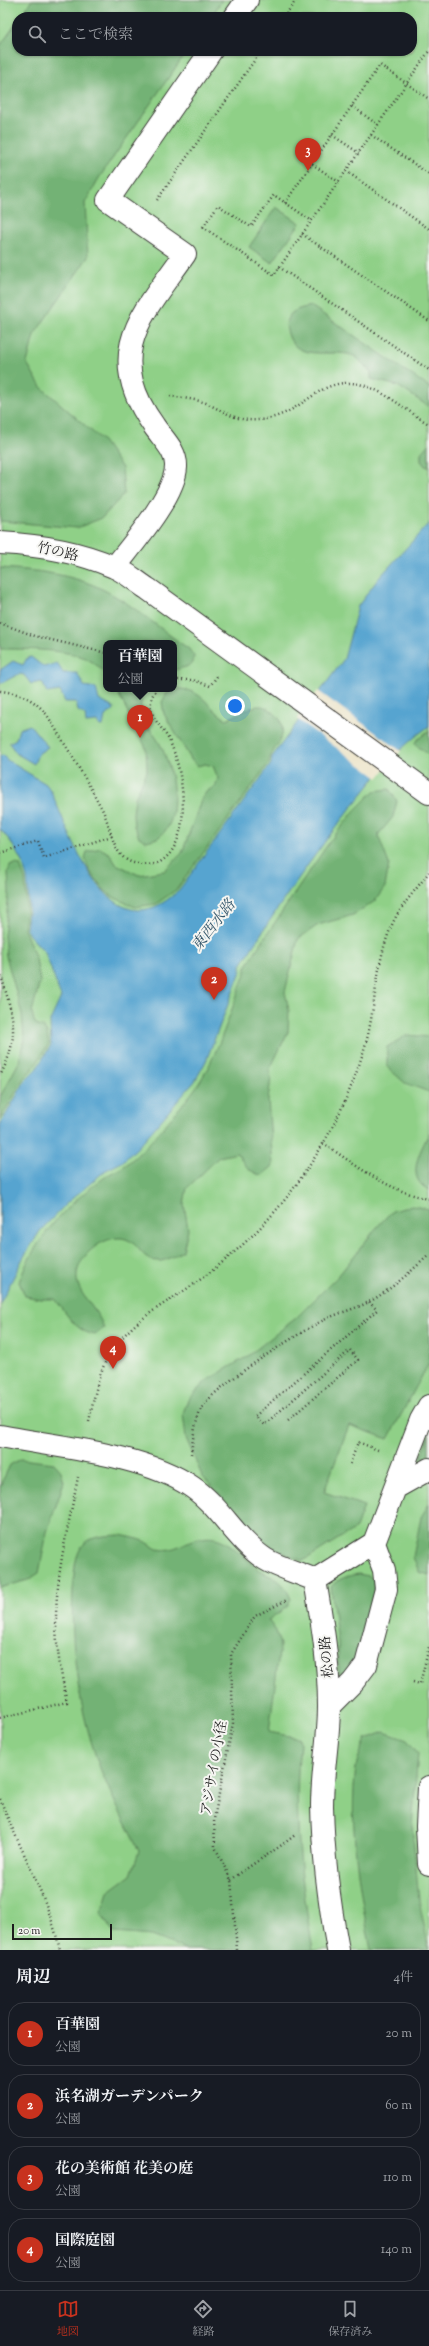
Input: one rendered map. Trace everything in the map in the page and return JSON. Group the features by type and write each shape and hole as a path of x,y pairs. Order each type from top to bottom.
{"lane":[{"path":"239,12 247,0"},
{"path":"115,568 159,508 176,468 173,451 143,411 134,391 129,374 128,354 133,334 142,316 185,254 108,200 208,56"},
{"name":"竹の路","path":"0,543 29,545 73,553 115,568 148,588 425,791"},
{"path":"4,1437 137,1462 185,1483 192,1487 213,1506 235,1532 266,1559 316,1580 374,1543 421,1420 429,1406"},
{"path":"395,1488 429,1470"},
{"path":"329,1706 353,1682 366,1665 386,1589 384,1570 374,1543"},
{"name":"松の路","path":"316,1580 326,1644 329,1706 323,1764 323,1834 329,1897 338,1950"},
{"path":"429,1787 427,1826 429,1864"}],"path":[{"path":"288,12 296,0"},
{"path":"203,227 274,275 429,51"},
{"path":"141,224 258,56"},
{"path":"285,202 380,65 429,99"},
{"path":"352,106 378,125"},
{"path":"332,135 359,153"},
{"path":"371,135 429,174"},
{"path":"312,164 339,182"},
{"path":"346,171 429,228"},
{"path":"185,254 218,205 251,227 274,195 312,221"},
{"path":"302,234 429,321"},
{"path":"280,267 429,370"},
{"path":"134,391 205,403 223,414 244,419 265,420 286,414 324,389 346,383 369,386 390,397 429,424"},
{"path":"0,623 35,636 103,652"},
{"path":"177,680 192,680 210,686 235,652"},
{"path":"0,691 25,696 38,704 48,715 103,811 112,836 123,857 141,865 160,862 173,848 182,820 184,791 179,765 169,740 151,709 151,700 155,692"},
{"path":"0,853 38,841 44,858 112,836"},
{"path":"0,1718 67,1702 59,1661 57,1634 58,1578 96,1388 108,1358 128,1331 153,1309 196,1282 236,1251 272,1216 303,1176 323,1143 351,1087 367,1039 382,951 397,915 429,872"},
{"path":"0,972 12,1015 14,1037 9,1059 0,1076"},
{"path":"323,1143 385,1185 415,1196 429,1199"},
{"path":"185,1483 196,1423 203,1406 213,1394 269,1354 323,1320 369,1302 400,1281 429,1255"},
{"path":"288,1420 358,1360 350,1350 264,1425 255,1416 377,1310 369,1302"},
{"path":"350,1464 358,1442 383,1452"},
{"name":"アジサイの小径","path":"237,1950 231,1880 215,1847 214,1820 233,1723 231,1654 255,1616 283,1603 316,1580"},
{"path":"413,1682 420,1684 429,1647"},
{"path":"0,1800 42,1891 60,1950"},
{"path":"231,1880 253,1863 281,1847 295,1835 323,1834"}],"green space":[{"path":"0,0 429,0 429,1950 0,1950"},
{"path":"32,0 222,0 214,12 24,12"},
{"path":"12,29 12,56 184,56 99,178 85,203 88,257 34,335 27,363 41,387 103,441 122,468 124,494 102,518 77,528 0,521 0,46"},
{"path":"276,207 300,223 272,263 249,247"},
{"path":"311,306 429,387 429,407 398,386 371,379 371,372 356,357 339,353 308,352 300,349 293,343 288,334 286,322 291,314 296,310"},
{"path":"429,443 429,467 425,466 421,461 421,453"},
{"path":"0,568 53,574 79,580 92,585 115,596 137,610 176,640 103,640 103,671 81,656 46,650 0,649"},
{"path":"177,640 189,649 194,656 193,663 177,669"},
{"path":"177,690 187,690 200,696 226,719 253,707 265,707 271,710 279,719 282,726 282,735 271,755 269,763 177,889 156,904 135,907 113,897 104,890 89,870 85,858 87,852 100,848 110,854 116,864 139,875 164,871 182,853 202,798 207,791 215,787 218,778 213,766 205,764 197,766 192,761 164,714 162,702 167,693 177,692"},
{"path":"118,692 144,692 141,710 145,721 160,744 172,778 174,805 172,817 167,828 160,836 146,841 139,837 134,826 133,814 135,798 147,771 146,748"},
{"path":"429,730 429,755 416,745 415,742"},
{"path":"389,789 397,801 393,817 378,835 389,864 385,887 375,901 353,915 318,925 298,939 285,992 289,1010 288,1032 269,1071 271,1078 268,1100 273,1166 261,1176 248,1169 237,1153 219,1157 187,1188 184,1204 188,1229 183,1251 167,1259 161,1261 148,1258 131,1241 118,1238 99,1244 91,1250 84,1257 79,1266 77,1275 80,1289 104,1328 95,1335 82,1330 77,1326 55,1299 40,1299 25,1296 19,1282 34,1250 44,1235 80,1197 108,1175 125,1166 143,1150 197,1086 221,1039 246,972 246,967 255,952 330,841 356,809 374,791"},
{"path":"15,864 20,865 25,879 27,905 24,929 36,959 40,981 32,1012 34,1021 38,1026 43,1027 47,1033 49,1044 35,1066 24,1078 0,1120 0,1097 19,1062 24,1038 22,1014 6,956 4,936 9,893 8,872 10,866"},
{"path":"407,1035 429,1037 429,1092 405,1083 387,1067 387,1047"},
{"path":"429,1133 429,1190 421,1185 417,1178 416,1171 419,1155"},
{"path":"412,1206 429,1209 429,1363 388,1439 349,1425 324,1492 364,1506 356,1528 303,1561 272,1548 245,1523 202,1476 186,1438 183,1413 188,1400 206,1381 248,1356 296,1318 339,1275 377,1227 392,1211"},
{"path":"429,1434 429,1457 423,1459 421,1457"},
{"path":"20,1459 54,1463 61,1471 64,1482 47,1532 39,1573 28,1580 0,1588 0,1486 10,1465"},
{"path":"429,1504 429,1575 419,1572 413,1557 421,1517"},
{"path":"120,1535 141,1540 157,1549 163,1550 175,1548 195,1539 210,1537 218,1539 226,1542 251,1564 281,1583 291,1599 288,1606 268,1620 276,1631 280,1645 269,1732 299,1738 300,1744 297,1796 299,1847 313,1950 183,1950 180,1947 152,1936 114,1933 101,1913 108,1892 131,1875 139,1851 100,1769 84,1716 74,1653 72,1610 73,1589 75,1564 81,1547 89,1540 102,1536"},
{"path":"358,1574 369,1576 374,1580 375,1588 357,1660 346,1675 342,1676 339,1671 338,1643 331,1587 340,1579"},
{"path":"384,1732 407,1740 418,1753 412,1826 419,1900 429,1950 371,1950 356,1859 353,1812 354,1790 357,1764 366,1739"}],"water":[{"name":"東西水路","path":"429,523 429,726 409,742 374,779 327,839 268,922 241,965 241,971 206,1061 195,1081 137,1148 122,1162 106,1170 68,1202 40,1231 23,1258 0,1304 0,1125 26,1079 37,1068 51,1045 50,1021 61,997 45,952 29,935 26,929 29,905 27,878 23,864 11,842 0,829 0,756 4,755 7,760 46,784 51,791 70,836 83,861 97,883 114,901 133,909 155,907 179,890 271,764 272,757 344,659 358,606 378,579"},
{"path":"31,657 44,667 57,663 63,673 77,673 84,686 96,688 99,700 114,708 113,711 105,716 103,726 100,726 97,722 86,723 85,715 78,711 76,702 65,702 60,691 47,693 42,682 31,684 24,675 19,674 0,684 0,670 13,661 23,665 27,658"},
{"path":"30,725 48,747 38,754 34,764 17,754 9,743 16,739 19,729"}],"pier":[{"path":"318,691 401,751 378,778 297,719"}],"place":[{"name":"花の美術館 花美の庭","path":"308,171"},
{"name":"百華園","path":"140,738"},
{"name":"浜名湖ガーデンパーク","path":"214,1000"},
{"name":"国際庭園","path":"113,1369"}]}
